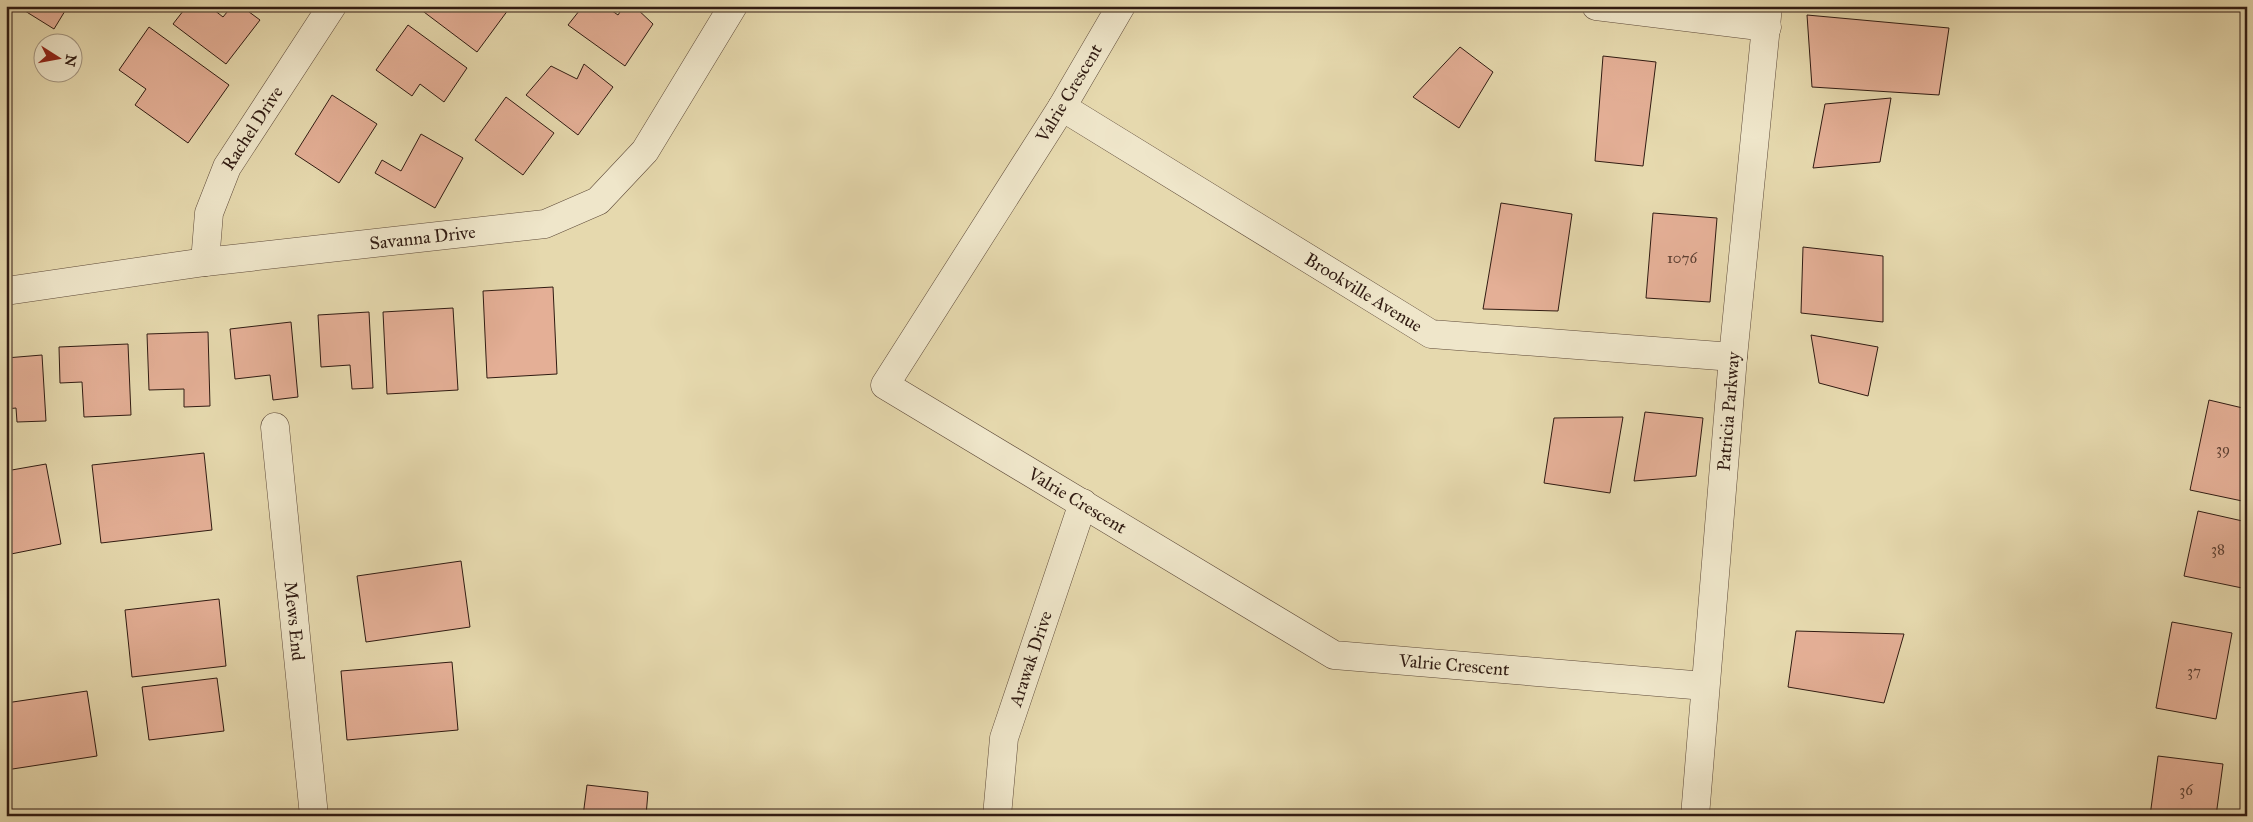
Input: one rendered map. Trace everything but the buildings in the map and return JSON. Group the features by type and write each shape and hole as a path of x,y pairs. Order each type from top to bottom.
{"street":[{"name":"Rachel Drive","path":"205,262 209,213 227,167 332,6"},
{"name":"Savanna Drive","path":"6,291 205,262 546,224 598,201 645,151 733,6"},
{"name":"Valrie Crescent","path":"1121,6 1062,107 885,385 1334,655 1705,686"},
{"path":"1596,6 1767,16"},
{"name":"Patricia Parkway","path":"1695,816 1733,357 1767,16"},
{"name":"Brookville Avenue","path":"1062,107 1431,334 1733,357"},
{"name":"Mews End","path":"275,427 314,816"},
{"name":"Arawak Drive","path":"997,816 1004,738 1083,504"}]}
